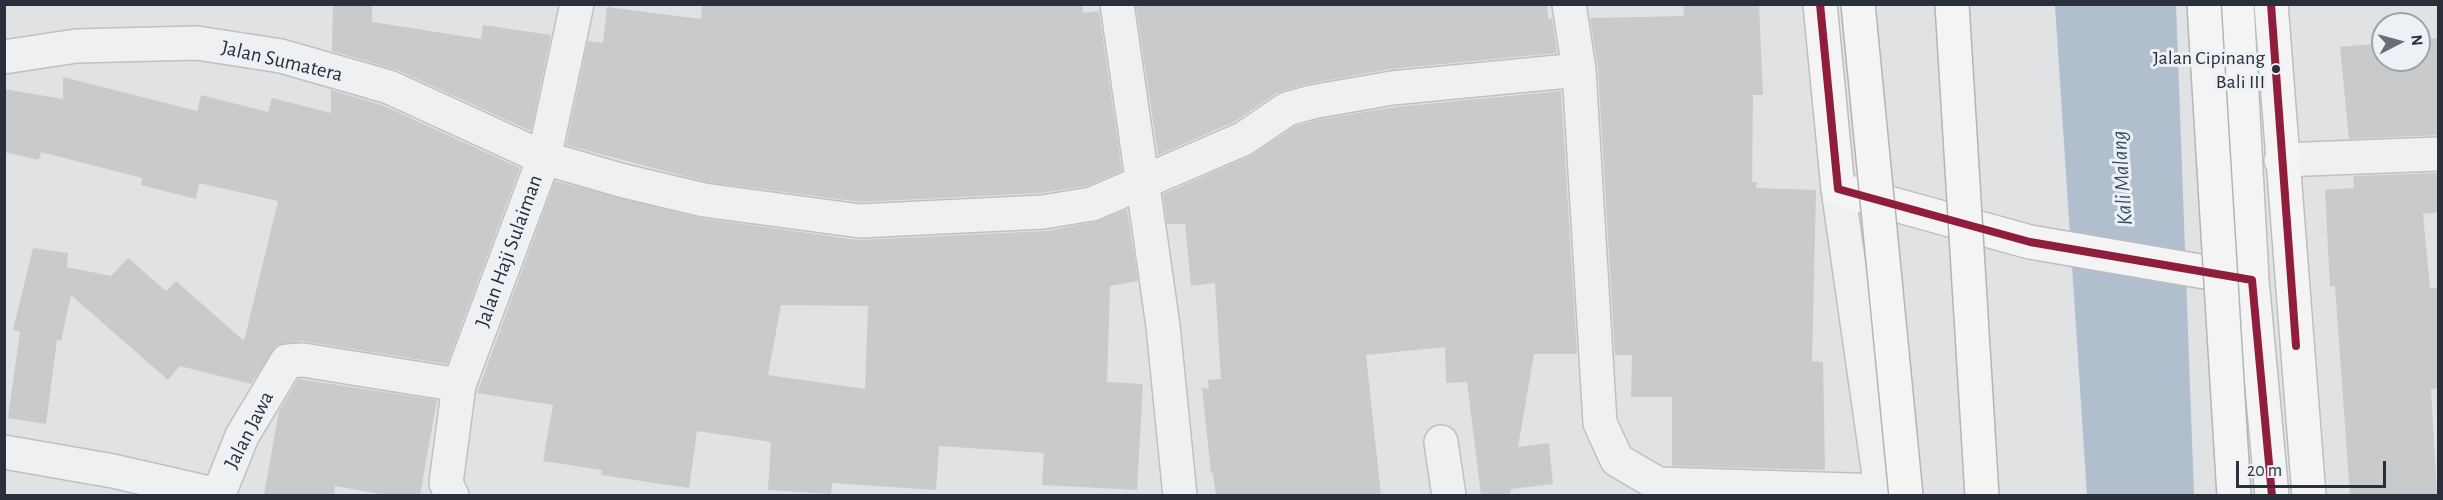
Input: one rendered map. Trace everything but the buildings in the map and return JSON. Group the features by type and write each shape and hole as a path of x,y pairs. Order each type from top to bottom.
{"main road":[{"path":"1820,4 1838,189 2030,242 2243,279"},
{"path":"1858,4 1890,494"},
{"path":"1952,4 1982,495"},
{"path":"2204,4 2234,495"},
{"path":"2237,4 2243,279 2272,495"},
{"path":"2271,4 2281,160 2309,495"}],"street":[{"name":"Jalan Haji Sulaiman","path":"443,491 459,385 544,158 577,4"},
{"path":"1116,4 1144,183 1163,326 1180,495"},
{"path":"1569,4 1579,70 1600,423 1617,460 1658,484 1890,494 1838,189"},
{"name":"Jalan Sumatera","path":"4,57 76,46 197,43 281,56 389,87 544,158 704,200 860,221 1043,212 1092,204 1243,139 1287,109 1312,102 1392,88 1579,70"},
{"path":"2281,160 2439,154"},
{"name":"Jalan Jawa","path":"4,452 113,471 218,495 242,436 287,361 303,360 459,385"},
{"path":"1441,442 1449,495"}],"water":[{"name":"Kali Malang","path":"2055,5 2176,5 2194,495 2087,495"}],"transit line":[{"path":"1820,4 1838,189 2030,242 2252,280 2272,496"},
{"path":"2271,4 2296,346"}],"place":[{"name":"Jalan Cipinang Bali III","path":"2276,69"}]}
